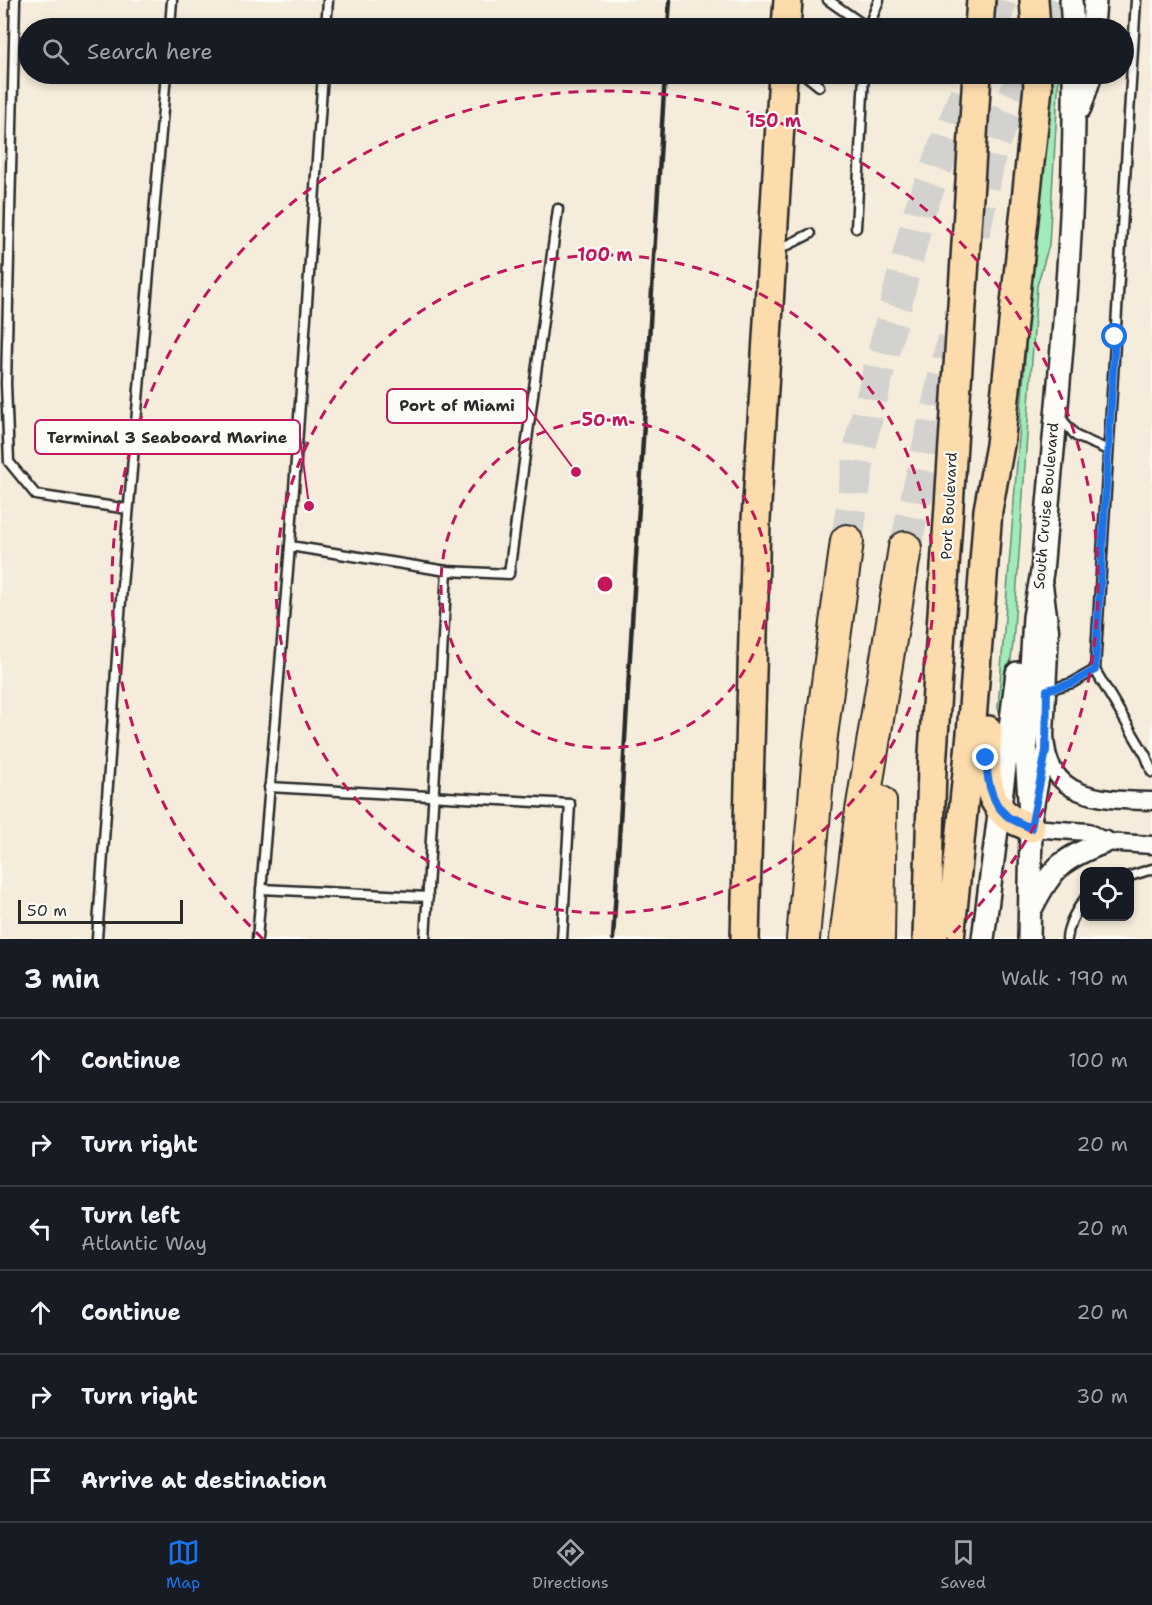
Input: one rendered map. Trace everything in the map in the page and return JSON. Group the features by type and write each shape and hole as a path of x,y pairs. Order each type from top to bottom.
{"highway":[{"path":"803,939 820,743 847,541"},
{"path":"846,939 875,725 906,548"},
{"path":"875,725 881,780 878,939"}],"main road":[{"path":"787,18 788,0"},
{"path":"980,18 981,0"},
{"path":"1034,0 1035,18"},
{"path":"745,939 756,520 782,84"},
{"name":"Port Boulevard","path":"927,939 932,768 976,84"},
{"path":"950,939 970,734 988,510 1000,445 1038,84"},
{"path":"1000,445 1003,511 986,758 989,785 999,807 1007,816 1031,828"}],"street":[{"path":"1071,0 1072,18"},
{"path":"1094,18 1095,0"},
{"name":"South Cruise Boulevard","path":"1029,939 1031,828 1026,755 1034,617 1042,572 1066,295 1075,123 1074,84"},
{"path":"1075,123 1088,84"},
{"path":"1042,572 1050,630 1046,751 1031,828 1089,832 1105,842"},
{"path":"983,939 1015,692 1021,620 1042,572"},
{"path":"1046,751 1054,772 1074,790 1109,800 1152,801"},
{"path":"1030,910 1045,881 1070,857 1105,842 1152,845"}],"lane":[{"path":"15,0 6,384 9,462 36,495 128,509"},
{"path":"171,18 172,0"},
{"path":"327,18 328,0"},
{"path":"828,0 854,18"},
{"path":"872,18 879,0"},
{"path":"1134,32 1136,0"},
{"path":"97,939 128,509 165,84"},
{"path":"257,939 290,546 322,84"},
{"path":"856,228 863,84"},
{"path":"1131,84 1095,670 1146,756 1152,772"},
{"path":"290,546 447,571 509,574 558,209"},
{"path":"773,253 810,234"},
{"path":"1055,411 1076,436 1108,450"},
{"path":"425,939 447,571"},
{"path":"1047,690 1072,683 1095,670"},
{"path":"269,787 570,804 562,939"},
{"path":"1134,875 1152,869"},
{"path":"261,889 428,897"},
{"path":"1067,939 1067,930 1080,906"}],"shaded area":[{"path":"0,0 1152,0 1152,939 0,939"}],"green space":[{"path":"1046,84 1058,84 1049,245 1037,286 1013,644 1004,708 999,711"}],"tunnel":[{"path":"995,18 1002,0"},
{"path":"1048,18 1056,0"},
{"path":"847,541 862,436 920,210 969,84"},
{"path":"974,234 992,146 1020,84"},
{"path":"905,548 953,338"}],"railway":[{"path":"669,18 670,0"},
{"path":"613,939 664,84"}],"place":[{"name":"Port of Miami","path":"576,472"},
{"name":"Terminal 3 Seaboard Marine","path":"309,506"}],"route":[{"path":"986,758 987,778 999,807 1007,816 1031,828 1046,751 1047,690 1072,683 1095,670 1115,337"}]}
